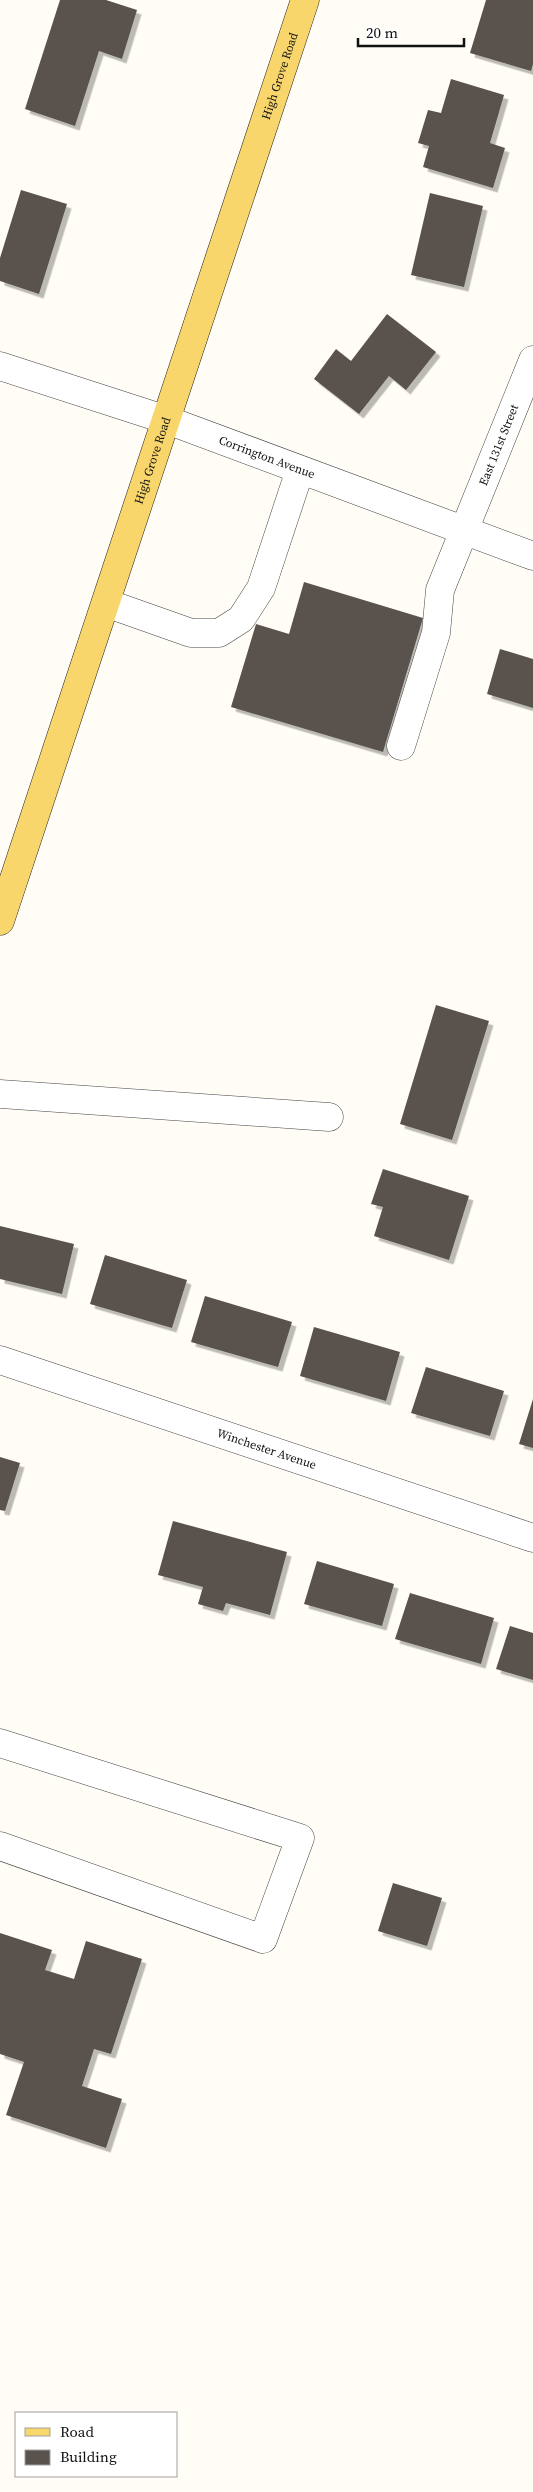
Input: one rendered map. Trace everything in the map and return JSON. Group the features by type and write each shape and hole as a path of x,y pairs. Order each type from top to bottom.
{"main road":[{"name":"High Grove Road","path":"0,921 305,0"}],"street":[{"name":"East 131st Street","path":"401,746 436,633 440,590 533,360"},
{"name":"Corrington Avenue","path":"0,366 167,420 533,556"},
{"path":"106,603 191,633 219,633 241,619 261,588 300,470"},
{"path":"0,1094 329,1118"},
{"name":"Winchester Avenue","path":"0,1360 533,1538"},
{"path":"0,1743 300,1838 263,1939 0,1846"}],"building":[{"path":"60,0 106,0 137,10 122,59 99,51 75,126 25,109"},
{"path":"486,0 533,0 533,64 531,71 470,53"},
{"path":"451,79 504,95 490,143 505,148 493,188 423,167 429,146 418,143 428,110 441,113"},
{"path":"21,190 67,204 39,294 0,281 0,258"},
{"path":"430,193 483,206 464,287 411,275"},
{"path":"387,314 436,352 406,390 389,376 359,414 314,379 336,349 351,361"},
{"path":"304,582 423,618 383,752 231,707 256,624 289,634"},
{"path":"500,649 533,659 533,708 487,694"},
{"path":"436,1005 489,1021 452,1140 400,1124"},
{"path":"383,1169 469,1196 449,1260 374,1236 383,1207 371,1204"},
{"path":"0,1226 74,1244 62,1294 0,1279"},
{"path":"105,1255 187,1280 172,1328 90,1304"},
{"path":"205,1296 292,1322 278,1367 191,1342"},
{"path":"314,1327 400,1352 386,1401 300,1376"},
{"path":"426,1367 504,1391 490,1436 411,1413"},
{"path":"533,1399 533,1448 519,1444"},
{"path":"0,1457 20,1463 5,1511 0,1510"},
{"path":"173,1521 287,1552 270,1615 226,1603 223,1611 198,1604 203,1587 158,1575"},
{"path":"317,1561 394,1584 382,1626 304,1604"},
{"path":"410,1593 494,1618 481,1664 395,1639"},
{"path":"510,1626 533,1633 533,1680 496,1669"},
{"path":"393,1883 442,1898 427,1946 378,1931"},
{"path":"0,1933 52,1950 45,1970 74,1979 86,1941 142,1959 111,2054 94,2049 82,2086 122,2099 106,2148 6,2115 24,2062 0,2054"}]}
